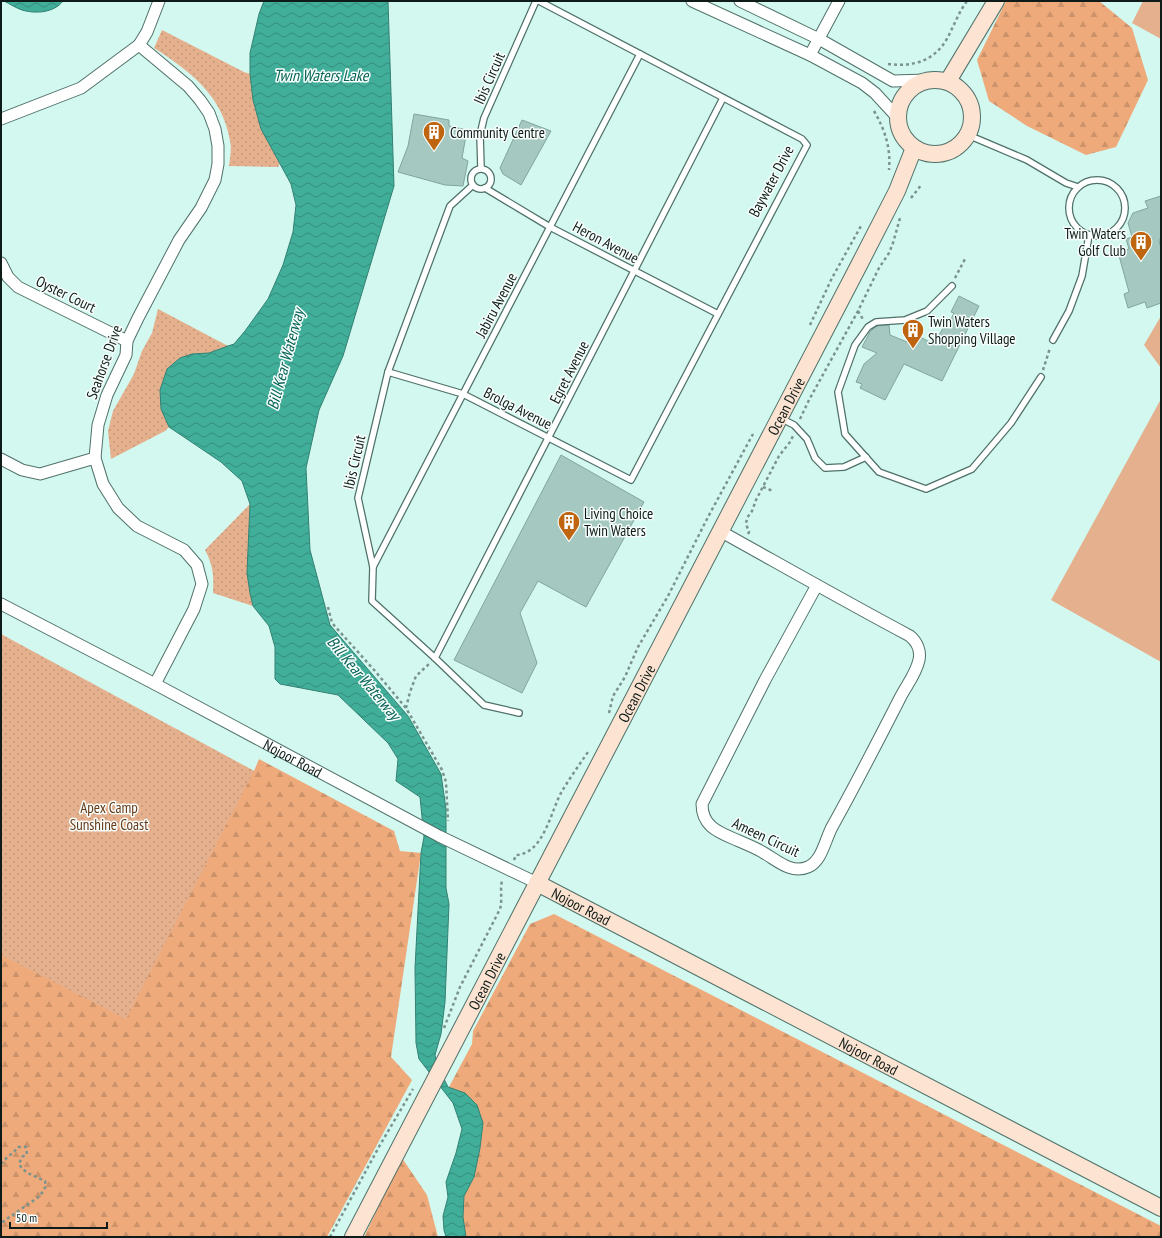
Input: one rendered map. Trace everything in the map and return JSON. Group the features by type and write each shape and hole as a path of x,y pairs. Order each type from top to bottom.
{"street":[{"path":"1,119 82,88 138,45 147,32 159,1"},
{"path":"692,1 810,55 862,83 875,93 898,118"},
{"path":"740,1 819,39 893,81 937,79 948,81 959,88 968,98 972,110 972,123 968,135 960,145 950,151 938,154 926,153 914,148 906,140 900,130 898,118 901,101 911,88 926,80"},
{"path":"810,55 839,1"},
{"path":"948,81 996,1"},
{"name":"Seahorse Drive","path":"138,45 188,86 200,100 209,113 215,129 218,146 218,164 215,180 201,208 179,240 127,341 126,355 107,395 98,425 95,458 103,484 118,508 137,526 184,550 197,565 202,584 194,609 155,684"},
{"name":"Ocean Drive","path":"353,1237 897,191 914,148"},
{"name":"Oyster Court","path":"1,263 8,278 18,287 127,341"},
{"path":"1,459 22,470 40,474 95,458"},
{"name":"Ameen Circuit","path":"720,532 817,585 849,604 910,636 918,646 920,659 918,666 900,697 856,784 829,833 821,855 813,864 803,869 797,869 786,866 764,853 711,827 703,817 702,804 765,680 817,585"},
{"name":"Nojoor Road","path":"1,604 155,684 439,836 537,883 1161,1208"}],"lane":[{"name":"Baywater Drive","path":"538,1 802,139 807,145 631,480"},
{"name":"Ibis Circuit","path":"481,168 480,135 484,118 538,1"},
{"name":"Jabiru Avenue","path":"373,567 640,54"},
{"name":"Egret Avenue","path":"435,658 723,98"},
{"path":"968,135 1028,160 1066,183 1078,187"},
{"path":"481,168 487,171 491,177 490,182 485,188 479,189 473,185 471,182 472,174 475,170 481,168"},
{"path":"1091,180 1105,181 1118,188 1122,195 1125,202 1124,216 1116,229 1103,236 1089,235 1082,232 1072,221 1069,214 1070,199 1078,187 1091,180"},
{"name":"Ibis Circuit","path":"473,185 450,206 388,372 358,498 373,567 372,601 484,705 519,713"},
{"name":"Heron Avenue","path":"485,188 550,226 718,314"},
{"path":"1053,340 1069,311 1082,276 1089,235"},
{"path":"952,286 927,311 905,320 876,322 868,327 855,345 838,392 845,434 879,472 926,489 972,468 1011,423 1041,377"},
{"name":"Brolga Avenue","path":"388,372 463,394 631,480"},
{"path":"780,418 794,425 807,439 815,458 825,468 844,467 866,457"}],"path":[{"path":"870,67 874,59 888,64 906,65 927,59 937,51 947,39 967,1"},
{"path":"871,106 882,124 887,138 890,157 888,173"},
{"path":"908,202 922,184"},
{"path":"742,544 749,532 746,524 747,518 752,511 762,487 779,456 790,442 809,400 858,311 879,268 889,253 894,243 902,214"},
{"path":"809,328 832,278 865,221"},
{"path":"952,286 966,257"},
{"path":"1041,377 1053,340"},
{"path":"608,714 613,696 625,676 638,647 668,596 708,517 754,432"},
{"path":"762,487 773,491"},
{"path":"328,607 332,623 376,671 406,708 442,770 446,782 448,821"},
{"path":"406,708 416,676 435,658"},
{"path":"447,1020 460,987 500,908 502,900 501,883 516,855 519,855 536,846 543,835 561,792 591,748"},
{"path":"330,1237 384,1139 415,1087"},
{"path":"1,1164 5,1158 12,1154 18,1147 26,1148 27,1154 22,1157 19,1164 26,1173 45,1181 46,1186 40,1196 1,1223"}],"green space":[{"path":"1006,1 1099,1 1132,28 1148,80 1116,147 1086,155 1027,126 989,101 977,60"},
{"path":"1143,1 1161,1 1161,39 1132,23"},
{"path":"162,30 250,74 253,100 261,129 280,163 278,167 229,166 231,144 226,125 220,111 203,86 180,66 154,48"},
{"path":"158,309 228,346 209,353 192,354 161,409 169,427 165,431 111,459 108,431 113,411 134,374 142,351 152,333"},
{"path":"1161,316 1161,368 1144,345"},
{"path":"1161,399 1161,662 1051,600"},
{"path":"250,504 250,593 253,606 213,593 212,570 205,550"},
{"name":"Apex Camp Sunshine Coast","path":"1,634 254,771 126,1019 1,955"},
{"path":"176,729 254,771 259,759 394,831 400,851 421,853 391,1057 412,1080 327,1237 1,1237 1,865"},
{"path":"554,914 1161,1226 1161,1237 466,1237 463,1217 464,1196 474,1177 483,1123 449,1087 472,1044 473,1031 530,924"},
{"path":"402,1158 427,1195 438,1237 364,1237"}],"water":[{"path":"4,1 63,1 55,8 50,10 44,12 33,12 22,10"},
{"name":"Twin Waters Lake","path":"264,1 388,1 394,186 343,356 319,410 306,468 310,550 330,625 408,716 441,774 446,809 446,888 449,904 445,1002 441,1034 435,1055 437,1065 448,1087 465,1093 477,1105 483,1123 474,1177 464,1196 463,1217 466,1237 446,1237 443,1216 448,1197 446,1182 462,1129 453,1103 419,1059 416,1043 415,968 421,853 424,837 420,797 396,781 398,759 388,743 338,695 280,684 275,679 275,647 269,626 253,606 250,593 247,573 250,504 242,481 221,462 169,427 161,409 160,390 167,369 180,358 192,354 209,353 234,344 245,331 268,299 283,265 293,232 296,205 291,184 261,129 253,100 250,74 250,53 259,14"}],"building":[{"name":"Community Centre","path":"414,114 449,120 449,126 467,130 462,158 468,161 463,186 445,185 398,172 408,146"},
{"path":"522,120 551,131 521,185 503,174 500,168"},
{"name":"Twin Waters Golf Club","path":"1161,196 1161,237 1159,241 1161,248 1161,303 1147,308 1145,302 1128,308 1124,294 1129,292 1118,252 1129,249 1126,239 1132,237 1128,223 1133,213 1148,208 1145,201"},
{"name":"Twin Waters Shopping Village","path":"959,296 979,306 942,381 904,364 885,400 860,388 862,384 856,382 864,364 877,353 862,347 873,329 877,326 889,325 890,335 907,342 912,333 934,344 943,328 946,329 954,313 951,312"},
{"name":"Living Choice Twin Waters","path":"561,455 644,502 586,607 538,581 520,613 537,663 522,693 454,660"}],"place":[{"name":"Community Centre","path":"434,152"},
{"name":"Twin Waters Golf Club","path":"1141,262"},
{"name":"Twin Waters Shopping Village","path":"913,350"},
{"name":"Living Choice Twin Waters","path":"569,542"}],"water label":[{"name":"Bill Kear Waterway","path":"285,359"},
{"name":"Bill Kear Waterway","path":"364,678"}]}
